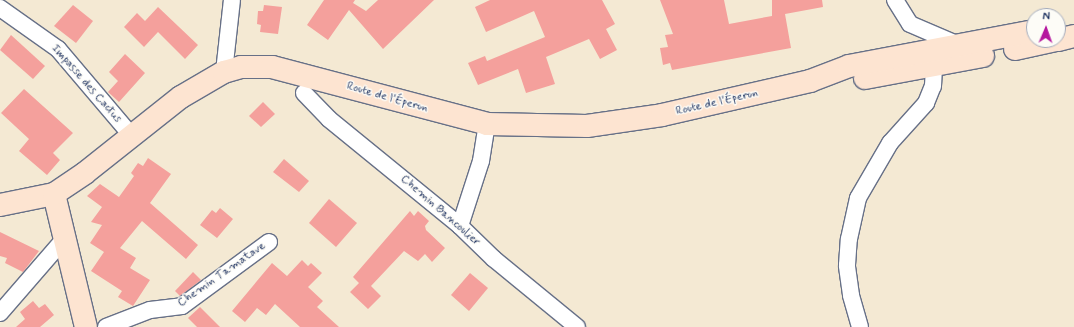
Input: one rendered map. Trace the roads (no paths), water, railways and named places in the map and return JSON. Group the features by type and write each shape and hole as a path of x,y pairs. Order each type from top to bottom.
{"main road":[{"name":"Route de l'Éperon","path":"0,205 54,194 85,174 131,135 181,97 224,72 248,67 272,68 486,124 587,126 662,115 810,81 849,66 1026,33"},
{"path":"934,67 939,58 988,47 1002,38"},
{"name":"Route de l'Éperon","path":"810,81 853,79 934,67 1026,47"},
{"path":"54,194 86,327"}],"street":[{"path":"224,72 232,0"},
{"path":"895,0 910,24 961,46"},
{"name":"Impasse des Cactus","path":"0,8 58,49 131,135"},
{"path":"860,327 851,295 847,265 849,239 858,198 890,143 926,103 933,86 934,67"},
{"name":"Chemin Bancoulier","path":"304,93 330,119 460,226 494,259 577,327"},
{"path":"460,226 481,161 486,124"},
{"path":"0,313 65,238"},
{"name":"Chemin Tamatave","path":"106,327 150,310 182,306 269,242"}]}
